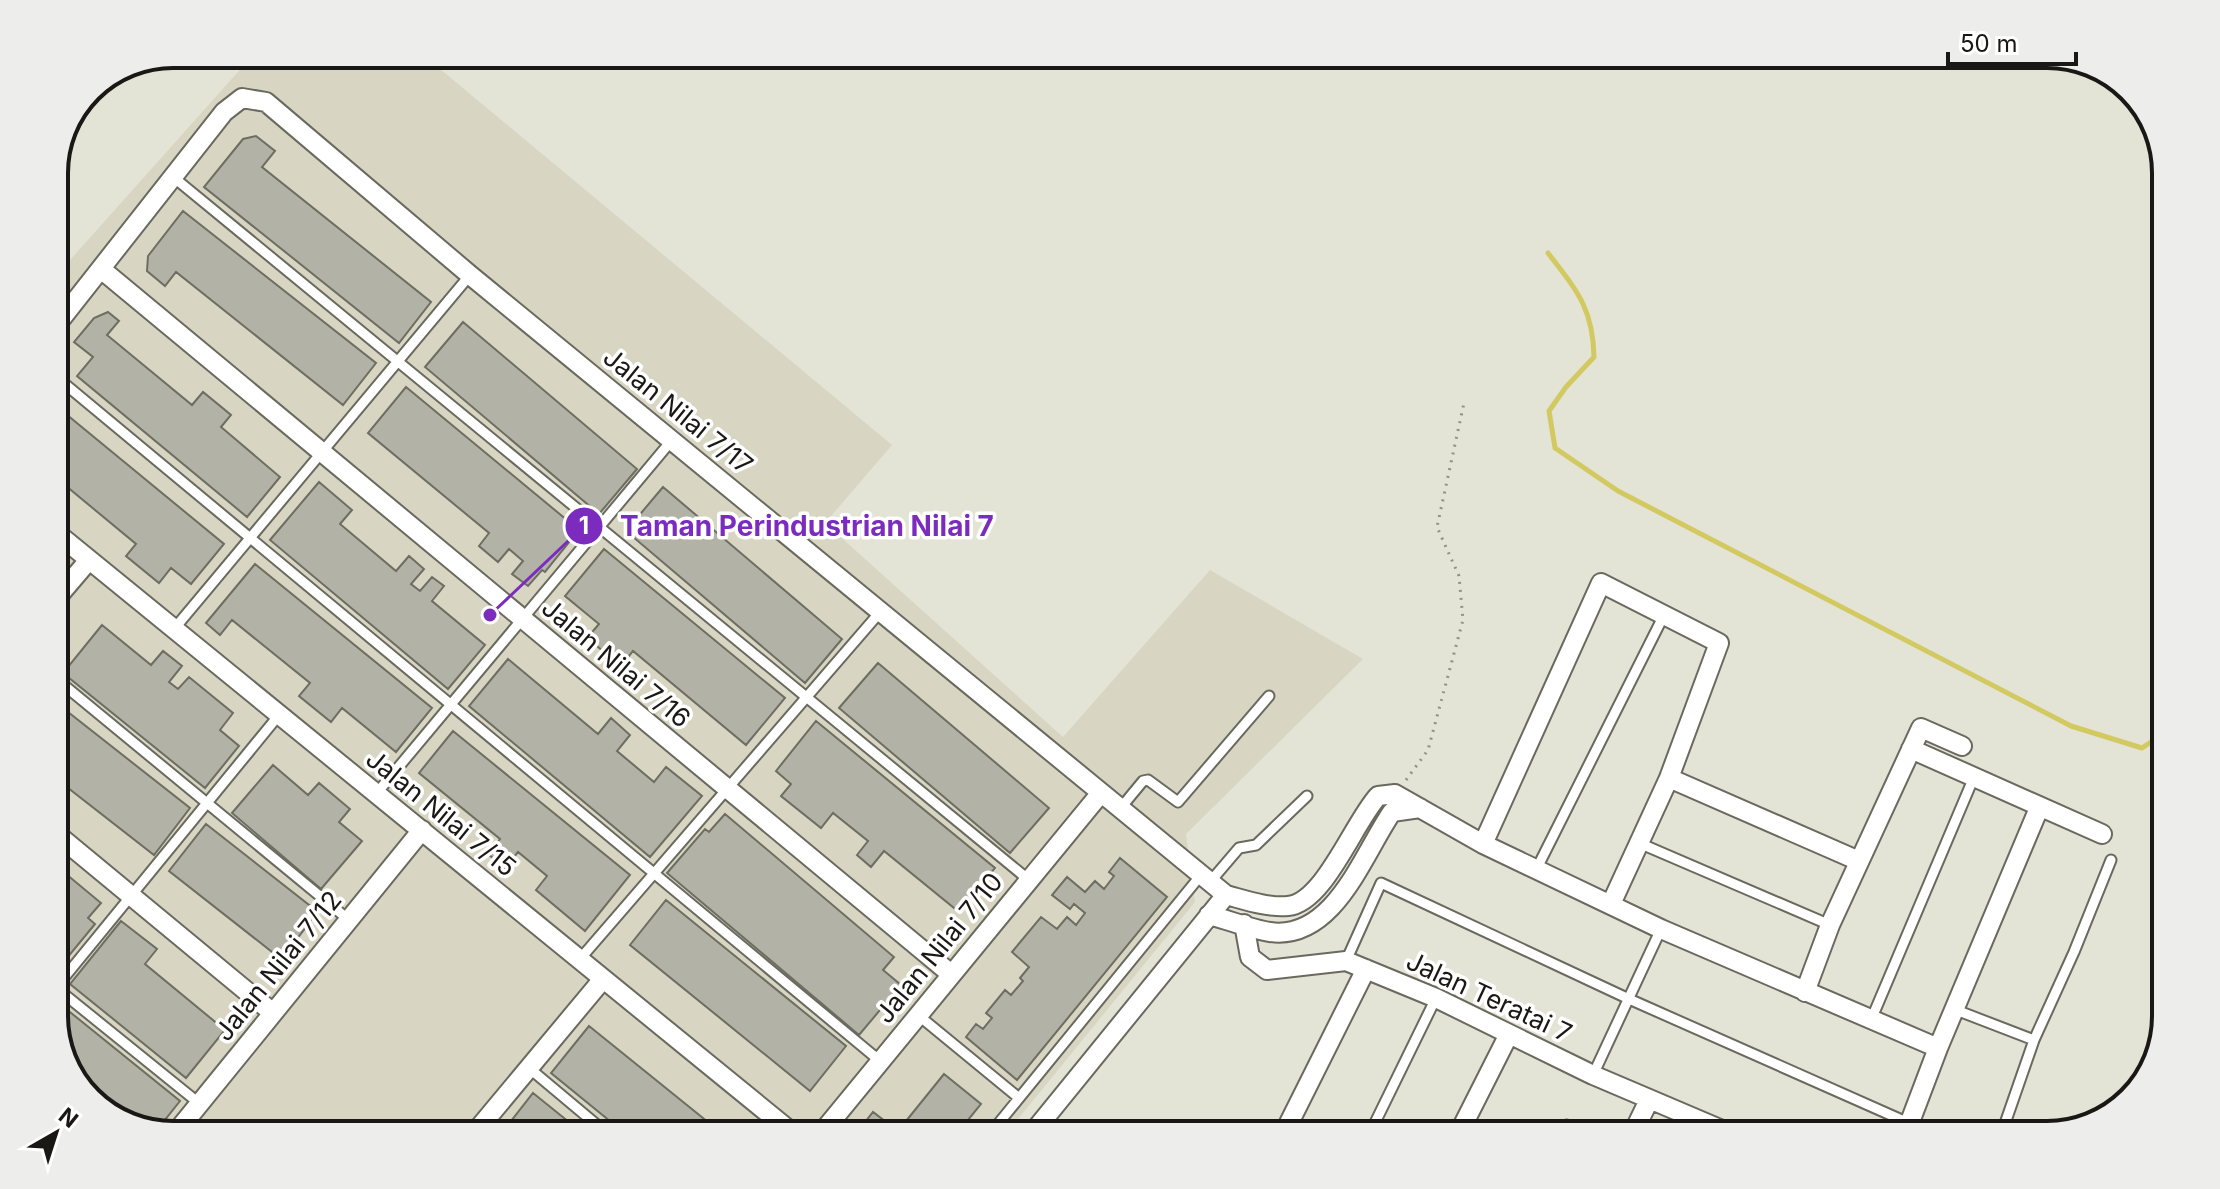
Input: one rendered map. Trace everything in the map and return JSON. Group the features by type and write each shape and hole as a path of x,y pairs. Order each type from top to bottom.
{"street":[{"name":"Jalan Nilai 7/17","path":"172,176 224,112 242,98 266,102 470,275 1226,895"},
{"path":"68,310 172,176"},
{"name":"Jalan Nilai 7/16","path":"101,269 951,974"},
{"name":"Jalan Nilai 7/15","path":"68,543 778,1121"},
{"path":"68,585 89,560"},
{"path":"1483,844 1601,583 1719,643 1669,778 1611,904"},
{"path":"1805,992 1830,925 1921,728 1962,746"},
{"path":"1911,749 2102,834"},
{"path":"1669,778 1859,861"},
{"name":"Jalan Nilai 7/10","path":"831,1121 1100,794"},
{"path":"1042,1121 1226,895 1261,904 1290,906 1306,899 1322,882 1366,808 1378,796 1395,794 1483,844 1661,929 1938,1048"},
{"path":"1209,915 1269,932 1288,932 1319,919 1335,906 1392,812 1420,808"},
{"path":"1911,1121 1938,1048 2039,808"},
{"name":"Jalan Nilai 7/12","path":"186,1121 422,830"},
{"path":"68,844 273,1013"},
{"name":"Jalan Teratai 7","path":"1244,924 1250,957 1267,970 1346,961 1436,998 1593,1075 1700,1121"},
{"path":"1290,1121 1366,969"},
{"path":"485,1121 603,979"},
{"path":"1465,1121 1509,1034"},
{"path":"1639,1121 1649,1100"}],"lane":[{"path":"172,176 1029,880"},
{"path":"174,629 470,275"},
{"path":"68,387 880,1061"},
{"path":"376,794 672,440"},
{"path":"580,959 881,611"},
{"path":"1536,870 1664,615"},
{"path":"68,688 349,920"},
{"path":"1119,810 1143,781 1148,780 1178,802 1269,696"},
{"path":"68,972 279,715"},
{"path":"1871,1020 1974,777"},
{"path":"1000,1121 1206,879 1239,848 1256,845 1307,796"},
{"path":"1639,843 1830,925"},
{"path":"2006,1121 2034,1040 2111,860"},
{"path":"1346,961 1381,883 1891,1121"},
{"path":"1593,1075 1661,929"},
{"path":"68,998 200,1104"},
{"path":"1376,1121 1436,998"},
{"path":"1956,1010 2034,1040"},
{"path":"918,1015 1019,1098"},
{"path":"529,1068 592,1121"}],"path":[{"path":"1395,794 1428,750 1463,620 1459,576 1437,527 1464,403"}],"shaded area":[{"path":"242,68 439,68 892,445 825,523 1063,737 1210,570 1363,659 1186,834 1195,902 1016,1121 160,1120 127,1110 94,1085 79,1062 68,1023 68,262"}],"building":[{"path":"256,136 275,151 262,167 431,302 399,343 204,187 243,139"},
{"path":"183,211 376,363 343,405 176,272 165,286 147,271 148,256"},
{"path":"108,312 119,321 107,335 192,405 203,392 231,415 221,427 280,477 247,517 77,376 93,357 74,342 94,318"},
{"path":"463,322 637,469 599,514 425,367"},
{"path":"406,387 579,530 545,572 542,570 528,586 512,574 523,561 509,549 498,562 479,546 489,533 368,433"},
{"path":"68,416 224,544 191,584 171,568 159,583 126,556 136,544 68,488"},
{"path":"319,482 352,510 340,524 396,571 409,556 424,569 411,584 420,591 432,577 444,586 432,601 485,645 448,689 270,540"},
{"path":"663,487 842,639 805,683 626,531"},
{"path":"604,549 785,698 746,745 633,651 621,666 587,638 599,624 565,596"},
{"path":"255,564 432,708 396,752 342,708 331,722 299,696 310,683 232,620 220,635 206,623"},
{"path":"102,625 151,665 163,651 182,666 169,682 178,689 189,677 233,713 220,730 239,746 205,788 68,677 68,667"},
{"path":"508,659 598,734 611,718 630,735 617,751 654,782 666,767 702,796 650,857 469,706"},
{"path":"878,663 1049,808 1010,853 839,708"},
{"path":"68,712 190,808 154,855 68,788"},
{"path":"816,721 995,868 959,912 884,851 871,867 857,855 868,841 833,813 821,828 781,796 791,784 776,771"},
{"path":"453,731 630,875 585,931 536,890 547,876 518,852 505,868 488,854 500,839 419,773"},
{"path":"273,765 308,795 319,783 350,809 339,822 362,841 321,889 232,813"},
{"path":"725,814 894,957 883,970 901,985 859,1035 667,873 705,829 709,832"},
{"path":"206,824 318,912 281,959 169,871"},
{"path":"1120,858 1167,897 1017,1080 966,1037 976,1024 983,1029 992,1018 986,1013 1005,990 1011,995 1023,981 1020,978 1029,967 1012,952 1041,917 1057,929 1067,917 1076,925 1085,913 1074,904 1070,909 1052,895 1067,877 1085,892 1095,881 1104,889 1114,876 1109,872"},
{"path":"68,876 101,903 88,918 95,924 68,957"},
{"path":"666,900 846,1046 810,1091 630,945"},
{"path":"121,921 157,949 145,964 225,1030 186,1078 70,984"},
{"path":"68,1010 180,1101 165,1120 127,1110 94,1085 74,1050"},
{"path":"589,1026 707,1121 610,1121 551,1073"},
{"path":"944,1074 981,1104 967,1121 906,1121"},
{"path":"533,1093 568,1121 511,1121"},
{"path":"873,1112 885,1121 866,1121"}],"waterway":[{"path":"1548,253 1582,301 1590,325 1594,357 1549,411 1555,448 1618,491 2071,726 2142,748 2152,741"}],"place":[{"name":"Taman Perindustrian Nilai 7","path":"490,615"}]}
